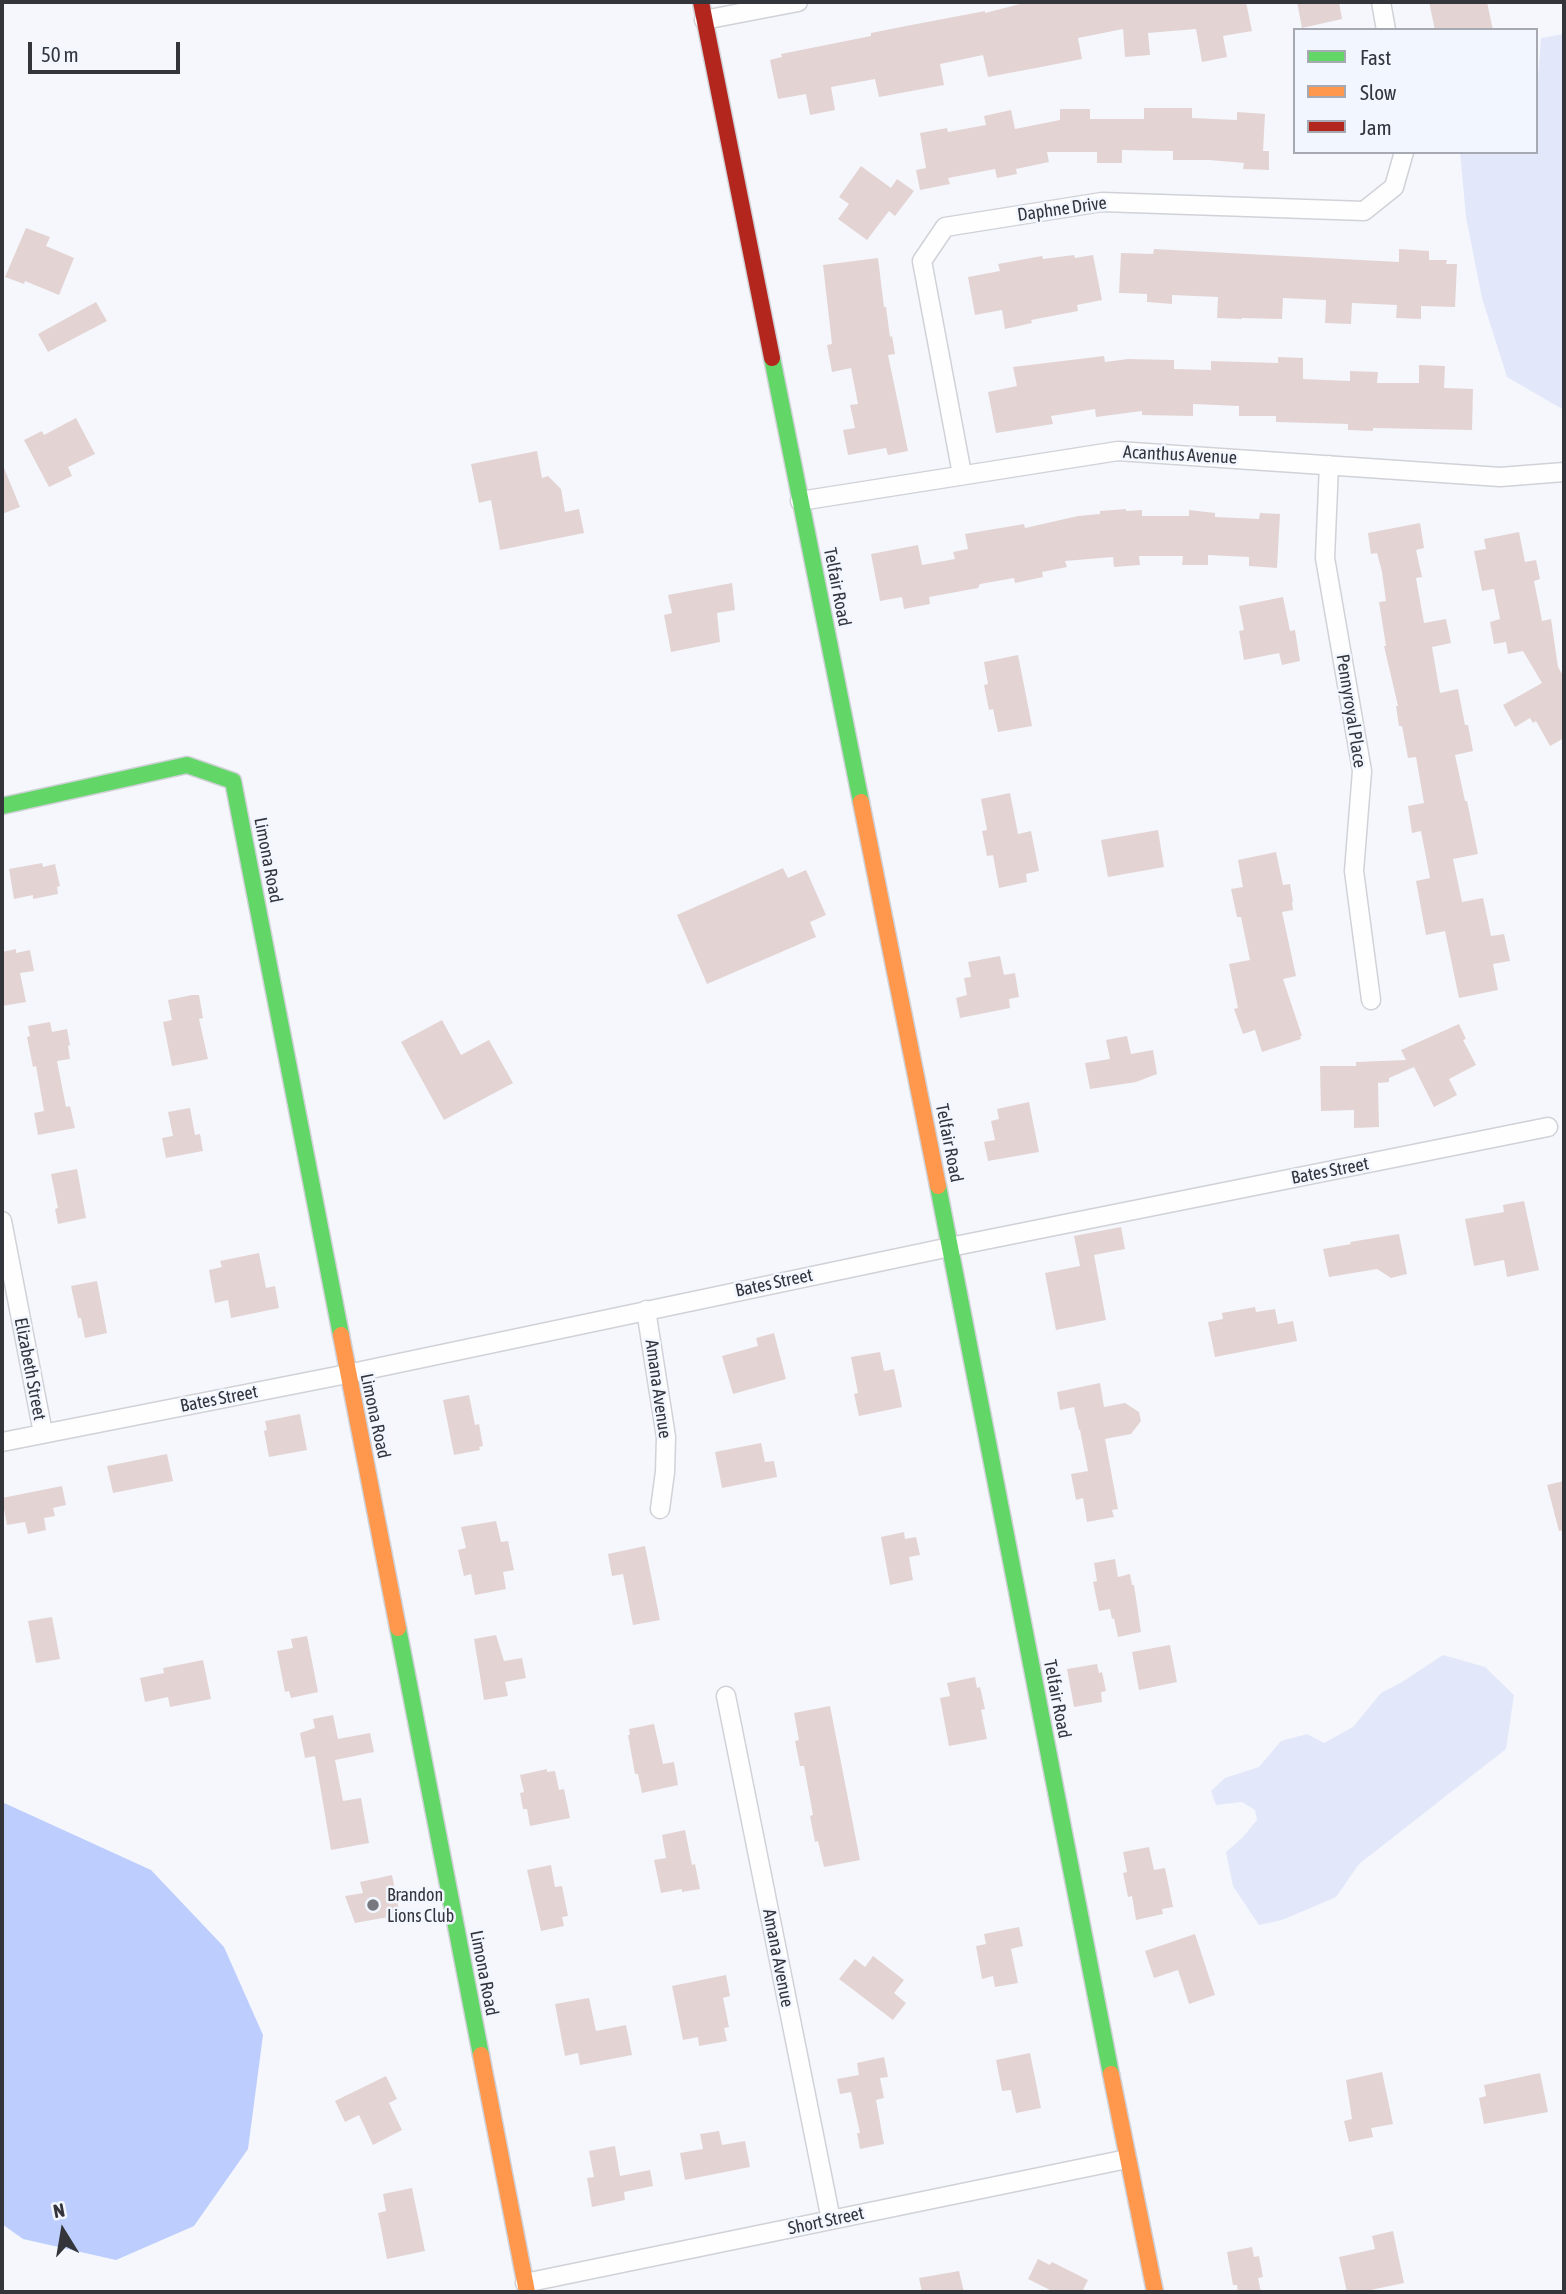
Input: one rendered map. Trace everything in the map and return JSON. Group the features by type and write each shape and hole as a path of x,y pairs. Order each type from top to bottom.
{"street":[{"name":"Telfair Road","path":"701,2 950,1247 1155,2292"},
{"path":"704,20 798,2"},
{"path":"1381,2 1387,28"},
{"name":"Daphne Drive","path":"962,474 922,261 945,227 1102,202 1364,211 1394,187 1403,154"},
{"name":"Acanthus Avenue","path":"800,501 1118,451 1500,477 1563,478"},
{"name":"Pennyroyal Place","path":"1329,465 1325,558 1362,771 1354,871 1371,1000"},
{"name":"Limona Road","path":"2,806 187,765 233,781 526,2288"},
{"name":"Bates Street","path":"2,1441 347,1374 950,1247 1548,1127"},
{"name":"Elizabeth Street","path":"2,1221 43,1433"},
{"name":"Amana Avenue","path":"646,1310 666,1437 660,1509"},
{"name":"Amana Avenue","path":"726,1696 831,2220"},
{"name":"Short Street","path":"526,2288 831,2220 1127,2159"}],"shaded area":[{"path":"1564,34 1564,410 1507,377 1482,298 1466,217 1460,154 1538,154 1541,38"},
{"path":"1443,1655 1485,1667 1514,1695 1506,1749 1359,1864 1336,1897 1282,1920 1259,1925 1233,1886 1226,1852 1257,1820 1255,1810 1242,1802 1216,1805 1211,1791 1225,1778 1259,1767 1281,1741 1307,1734 1324,1743 1353,1727 1381,1693"}],"water":[{"path":"2,1802 151,1870 224,1947 263,2035 248,2149 194,2226 116,2260 23,2239 2,2224"}],"building":[{"path":"1028,2 1246,2 1252,31 1223,36 1227,57 1202,62 1196,29 1148,33 1150,55 1125,57 1123,29 1078,38 1082,59 988,77 983,55 940,64 944,85 879,97 875,79 831,87 835,110 810,115 806,94 778,99 770,60 782,57 781,54"},
{"path":"1297,2 1339,2 1342,19 1302,28"},
{"path":"1429,2 1487,2 1493,28 1435,28"},
{"path":"1144,108 1192,108 1192,118 1237,120 1237,112 1265,114 1263,151 1269,151 1269,170 1243,169 1244,163 1173,160 1173,151 1122,150 1122,163 1097,163 1097,152 1047,152 1049,162 1016,169 1017,174 997,178 995,169 948,178 950,184 920,190 916,170 926,168 920,133 947,128 948,132 986,125 984,116 1011,110 1015,129 1060,120 1060,109 1090,109 1090,119 1144,119"},
{"path":"861,166 891,188 897,179 914,191 895,216 889,211 867,240 838,219 849,204 839,197"},
{"path":"26,228 50,237 46,246 74,258 59,295 25,281 24,284 5,277"},
{"path":"1154,249 1399,262 1399,249 1429,251 1429,260 1447,260 1446,264 1457,264 1455,307 1421,306 1421,319 1396,318 1397,305 1352,303 1351,324 1325,323 1326,300 1283,298 1282,319 1242,319 1217,318 1218,297 1172,295 1172,304 1147,302 1147,294 1119,293 1121,253 1153,254"},
{"path":"1074,255 1075,258 1093,255 1102,300 1077,305 1078,311 1031,320 1032,323 1005,329 1002,310 975,315 968,277 1000,271 998,264 1042,256 1043,259"},
{"path":"878,258 884,307 895,354 888,355 908,451 888,455 886,448 848,455 843,430 855,428 850,405 858,404 851,368 832,372 827,345 832,344 823,265"},
{"path":"96,302 107,321 48,352 38,334"},
{"path":"1104,356 1105,362 1128,359 1174,360 1174,369 1211,370 1211,361 1278,363 1278,357 1303,358 1303,379 1350,381 1350,371 1378,372 1377,383 1419,383 1419,365 1445,366 1444,388 1473,389 1472,430 1348,430 1348,424 1276,422 1276,416 1239,416 1239,406 1193,404 1193,416 1142,415 1142,411 1096,417 1095,409 1051,416 1053,424 996,433 988,392 1017,386 1013,367"},
{"path":"76,418 95,454 68,467 72,476 49,487 24,440 42,431 44,435"},
{"path":"537,451 542,478 548,476 561,489 565,512 579,509 584,533 500,550 491,500 479,503 471,464"},
{"path":"2,463 20,507 2,514"},
{"path":"1142,510 1142,516 1189,516 1189,510 1215,513 1215,517 1259,519 1260,513 1280,514 1277,568 1249,566 1249,557 1208,555 1208,565 1182,565 1183,556 1139,556 1140,565 1114,567 1113,557 1065,561 1067,567 1042,572 1043,577 1015,583 1014,578 980,584 978,588 929,597 930,604 904,609 902,597 880,601 871,554 918,545 922,565 955,559 953,552 968,549 965,534 1024,524 1025,528 1100,514 1100,511"},
{"path":"1420,523 1424,548 1416,550 1422,577 1416,578 1424,623 1446,619 1451,643 1432,647 1440,693 1458,689 1473,751 1455,755 1478,854 1453,859 1462,902 1483,898 1491,936 1504,934 1510,961 1493,964 1498,990 1459,998 1445,931 1426,935 1416,881 1430,878 1421,831 1412,833 1408,806 1424,803 1416,757 1408,758 1402,726 1399,726 1398,706 1384,646 1379,602 1386,601 1382,572 1377,553 1371,554 1368,533"},
{"path":"1519,532 1525,562 1536,560 1540,579 1534,581 1542,621 1551,619 1558,667 1564,677 1564,738 1550,746 1536,721 1533,723 1530,718 1515,727 1503,705 1542,683 1523,651 1508,654 1506,642 1494,644 1490,622 1500,619 1494,589 1482,591 1474,551 1486,549 1484,539"},
{"path":"732,583 735,610 717,613 720,642 671,652 664,615 672,613 668,595"},
{"path":"1283,597 1290,631 1295,630 1300,661 1282,665 1279,653 1244,660 1239,631 1244,630 1239,606"},
{"path":"1018,655 1032,726 998,732 993,709 989,710 984,685 988,684 984,662"},
{"path":"1010,793 1018,834 1031,831 1039,871 1026,874 1027,882 999,888 993,855 987,856 982,831 987,830 981,799"},
{"path":"1158,830 1164,867 1108,877 1101,840"},
{"path":"1276,852 1283,885 1290,884 1293,902 1293,910 1282,912 1296,976 1283,979 1302,1036 1301,1039 1262,1052 1255,1030 1243,1034 1234,1009 1238,1008 1229,964 1250,960 1241,917 1237,917 1231,889 1243,887 1238,860"},
{"path":"42,863 43,867 55,864 60,886 57,887 58,894 33,899 33,895 14,899 9,869"},
{"path":"783,868 788,878 806,870 826,915 810,922 816,937 707,984 677,915"},
{"path":"16,949 16,953 30,950 34,971 20,973 26,1002 2,1006 2,952"},
{"path":"1000,956 1004,975 1015,973 1019,997 1009,999 1010,1008 960,1018 956,998 967,995 964,978 971,977 968,962"},
{"path":"199,995 203,1018 199,1019 208,1059 172,1066 163,1022 172,1020 168,1000"},
{"path":"442,1020 461,1055 489,1040 513,1083 444,1120 401,1042"},
{"path":"50,1022 52,1032 67,1029 70,1059 57,1061 66,1107 70,1106 75,1128 38,1135 34,1113 44,1111 36,1066 33,1067 27,1037 30,1036 28,1026"},
{"path":"1459,1024 1466,1039 1463,1040 1476,1065 1449,1079 1457,1095 1434,1107 1414,1067 1389,1078 1389,1082 1378,1083 1379,1127 1354,1128 1354,1110 1321,1111 1320,1066 1356,1066 1356,1062 1406,1060 1401,1050"},
{"path":"1127,1036 1131,1054 1153,1050 1157,1074 1136,1082 1090,1089 1085,1063 1110,1059 1106,1040"},
{"path":"1029,1102 1039,1152 988,1161 984,1142 995,1140 991,1121 999,1119 997,1109"},
{"path":"190,1108 195,1135 200,1134 203,1151 166,1158 162,1138 173,1136 168,1112"},
{"path":"77,1169 86,1218 58,1224 55,1209 58,1208 51,1174"},
{"path":"1524,1201 1539,1270 1507,1277 1504,1260 1474,1266 1465,1219 1504,1212 1503,1205"},
{"path":"1121,1227 1125,1249 1094,1255 1106,1320 1056,1330 1045,1273 1080,1266 1074,1236"},
{"path":"1399,1234 1407,1274 1391,1278 1377,1269 1329,1277 1323,1249"},
{"path":"259,1253 266,1288 275,1286 279,1308 231,1318 228,1300 215,1303 209,1270 222,1267 220,1261"},
{"path":"97,1281 107,1333 85,1338 71,1286"},
{"path":"1255,1307 1256,1312 1275,1309 1278,1324 1293,1321 1297,1341 1215,1357 1208,1322 1223,1319 1222,1313"},
{"path":"774,1333 786,1379 733,1394 722,1356 758,1346 756,1338"},
{"path":"880,1352 884,1371 894,1369 902,1407 859,1416 851,1357"},
{"path":"1100,1383 1104,1407 1125,1403 1139,1412 1141,1421 1131,1434 1105,1439 1118,1509 1112,1510 1114,1517 1087,1522 1083,1498 1076,1500 1071,1474 1088,1471 1080,1430 1074,1407 1060,1410 1057,1392"},
{"path":"469,1395 475,1425 479,1424 483,1446 479,1447 480,1450 454,1455 443,1400"},
{"path":"300,1414 307,1450 269,1457 265,1421"},
{"path":"761,1443 765,1462 774,1461 777,1477 722,1488 715,1452"},
{"path":"167,1454 173,1481 113,1493 107,1466"},
{"path":"1564,1481 1564,1530 1559,1531 1547,1485"},
{"path":"62,1486 66,1505 53,1508 55,1516 44,1518 46,1530 28,1534 25,1522 7,1525 2,1498"},
{"path":"496,1521 501,1542 508,1541 514,1570 503,1572 506,1589 475,1595 471,1574 464,1576 458,1550 466,1548 461,1527"},
{"path":"904,1532 905,1539 916,1537 920,1555 909,1557 913,1580 890,1585 881,1537"},
{"path":"645,1546 660,1620 633,1625 623,1574 612,1576 608,1554"},
{"path":"1115,1559 1118,1577 1130,1574 1134,1585 1141,1632 1118,1637 1110,1609 1099,1611 1093,1582 1097,1581 1094,1563"},
{"path":"52,1617 60,1659 36,1663 28,1621"},
{"path":"496,1635 504,1661 522,1658 526,1678 505,1682 508,1696 484,1700 474,1639"},
{"path":"307,1636 318,1692 291,1698 289,1691 285,1692 277,1651 293,1648 291,1639"},
{"path":"1170,1645 1177,1682 1139,1690 1132,1652"},
{"path":"203,1660 211,1699 170,1707 168,1697 145,1702 140,1678 164,1673 163,1668"},
{"path":"1097,1664 1099,1673 1102,1672 1106,1691 1101,1692 1102,1702 1074,1707 1067,1669"},
{"path":"975,1677 985,1709 981,1710 987,1739 949,1746 940,1698 950,1696 947,1683"},
{"path":"830,1706 860,1860 824,1867 818,1841 815,1842 804,1766 800,1766 795,1741 799,1740 794,1713"},
{"path":"333,1715 338,1739 370,1733 374,1752 335,1760 343,1801 361,1798 369,1843 331,1850 315,1756 305,1758 300,1733 315,1728 313,1719"},
{"path":"654,1724 663,1764 674,1762 678,1785 642,1793 638,1774 635,1774 629,1729"},
{"path":"547,1769 547,1772 555,1771 559,1790 564,1789 570,1818 530,1826 527,1809 523,1809 520,1793 524,1792 520,1775"},
{"path":"685,1830 700,1889 661,1893 654,1860 666,1858 662,1835"},
{"path":"1149,1847 1154,1870 1165,1868 1173,1907 1162,1909 1163,1914 1136,1920 1132,1896 1128,1897 1123,1873 1127,1872 1123,1852"},
{"path":"551,1865 555,1887 562,1886 568,1916 562,1917 564,1926 541,1931 527,1870"},
{"name":"Brandon Lions Club","path":"392,1875 400,1915 355,1923 345,1896 363,1893 360,1882"},
{"path":"1019,1927 1023,1946 1011,1949 1018,1983 995,1987 993,1976 982,1979 976,1946 986,1944 984,1934"},
{"path":"1195,1934 1215,1995 1189,2004 1178,1970 1154,1978 1145,1951"},
{"path":"873,1956 904,1980 894,1993 906,2003 893,2020 839,1979 855,1959 865,1967"},
{"path":"726,1975 730,1996 723,1998 729,2027 724,2028 727,2041 699,2046 698,2037 683,2040 672,1986"},
{"path":"589,1998 596,2031 626,2025 632,2055 580,2065 578,2053 565,2056 555,2004"},
{"path":"1030,2053 1041,2108 1016,2113 1011,2090 1002,2091 996,2060"},
{"path":"884,2057 888,2077 880,2078 884,2098 876,2100 884,2144 860,2149 857,2133 860,2133 851,2092 840,2094 837,2079 859,2075 857,2063"},
{"path":"1382,2072 1393,2124 1371,2128 1373,2137 1349,2142 1344,2121 1352,2119 1346,2080"},
{"path":"1540,2073 1548,2112 1484,2124 1479,2098 1486,2096 1484,2085"},
{"path":"386,2076 397,2099 389,2103 402,2130 373,2145 359,2115 345,2122 335,2101"},
{"path":"719,2131 722,2145 745,2141 750,2167 685,2180 680,2153 703,2149 700,2134"},
{"path":"615,2146 620,2176 650,2170 653,2186 624,2192 625,2200 592,2207 587,2178 594,2177 589,2151"},
{"path":"412,2188 425,2251 387,2259 378,2213 386,2211 383,2194"},
{"path":"1393,2231 1404,2283 1361,2292 1347,2292 1339,2257 1375,2249 1372,2236"},
{"path":"1252,2247 1254,2257 1259,2256 1263,2277 1258,2278 1261,2292 1238,2292 1237,2285 1233,2285 1227,2252"},
{"path":"1038,2259 1050,2265 1052,2262 1088,2280 1082,2292 1054,2292 1028,2279"},
{"path":"959,2271 964,2292 922,2292 919,2278"}],"traffic: fast":[{"path":"772,358 861,802"},
{"path":"2,806 187,765 233,781 341,1335"},
{"path":"938,1186 1111,2074"},
{"path":"398,1628 481,2055"}],"traffic: slow":[{"path":"861,802 938,1186"},
{"path":"341,1335 398,1628"},
{"path":"481,2055 527,2292"},
{"path":"1111,2074 1155,2292"}],"traffic: jam":[{"path":"701,2 772,358"}],"place":[{"name":"Brandon Lions Club","path":"373,1905"}]}
